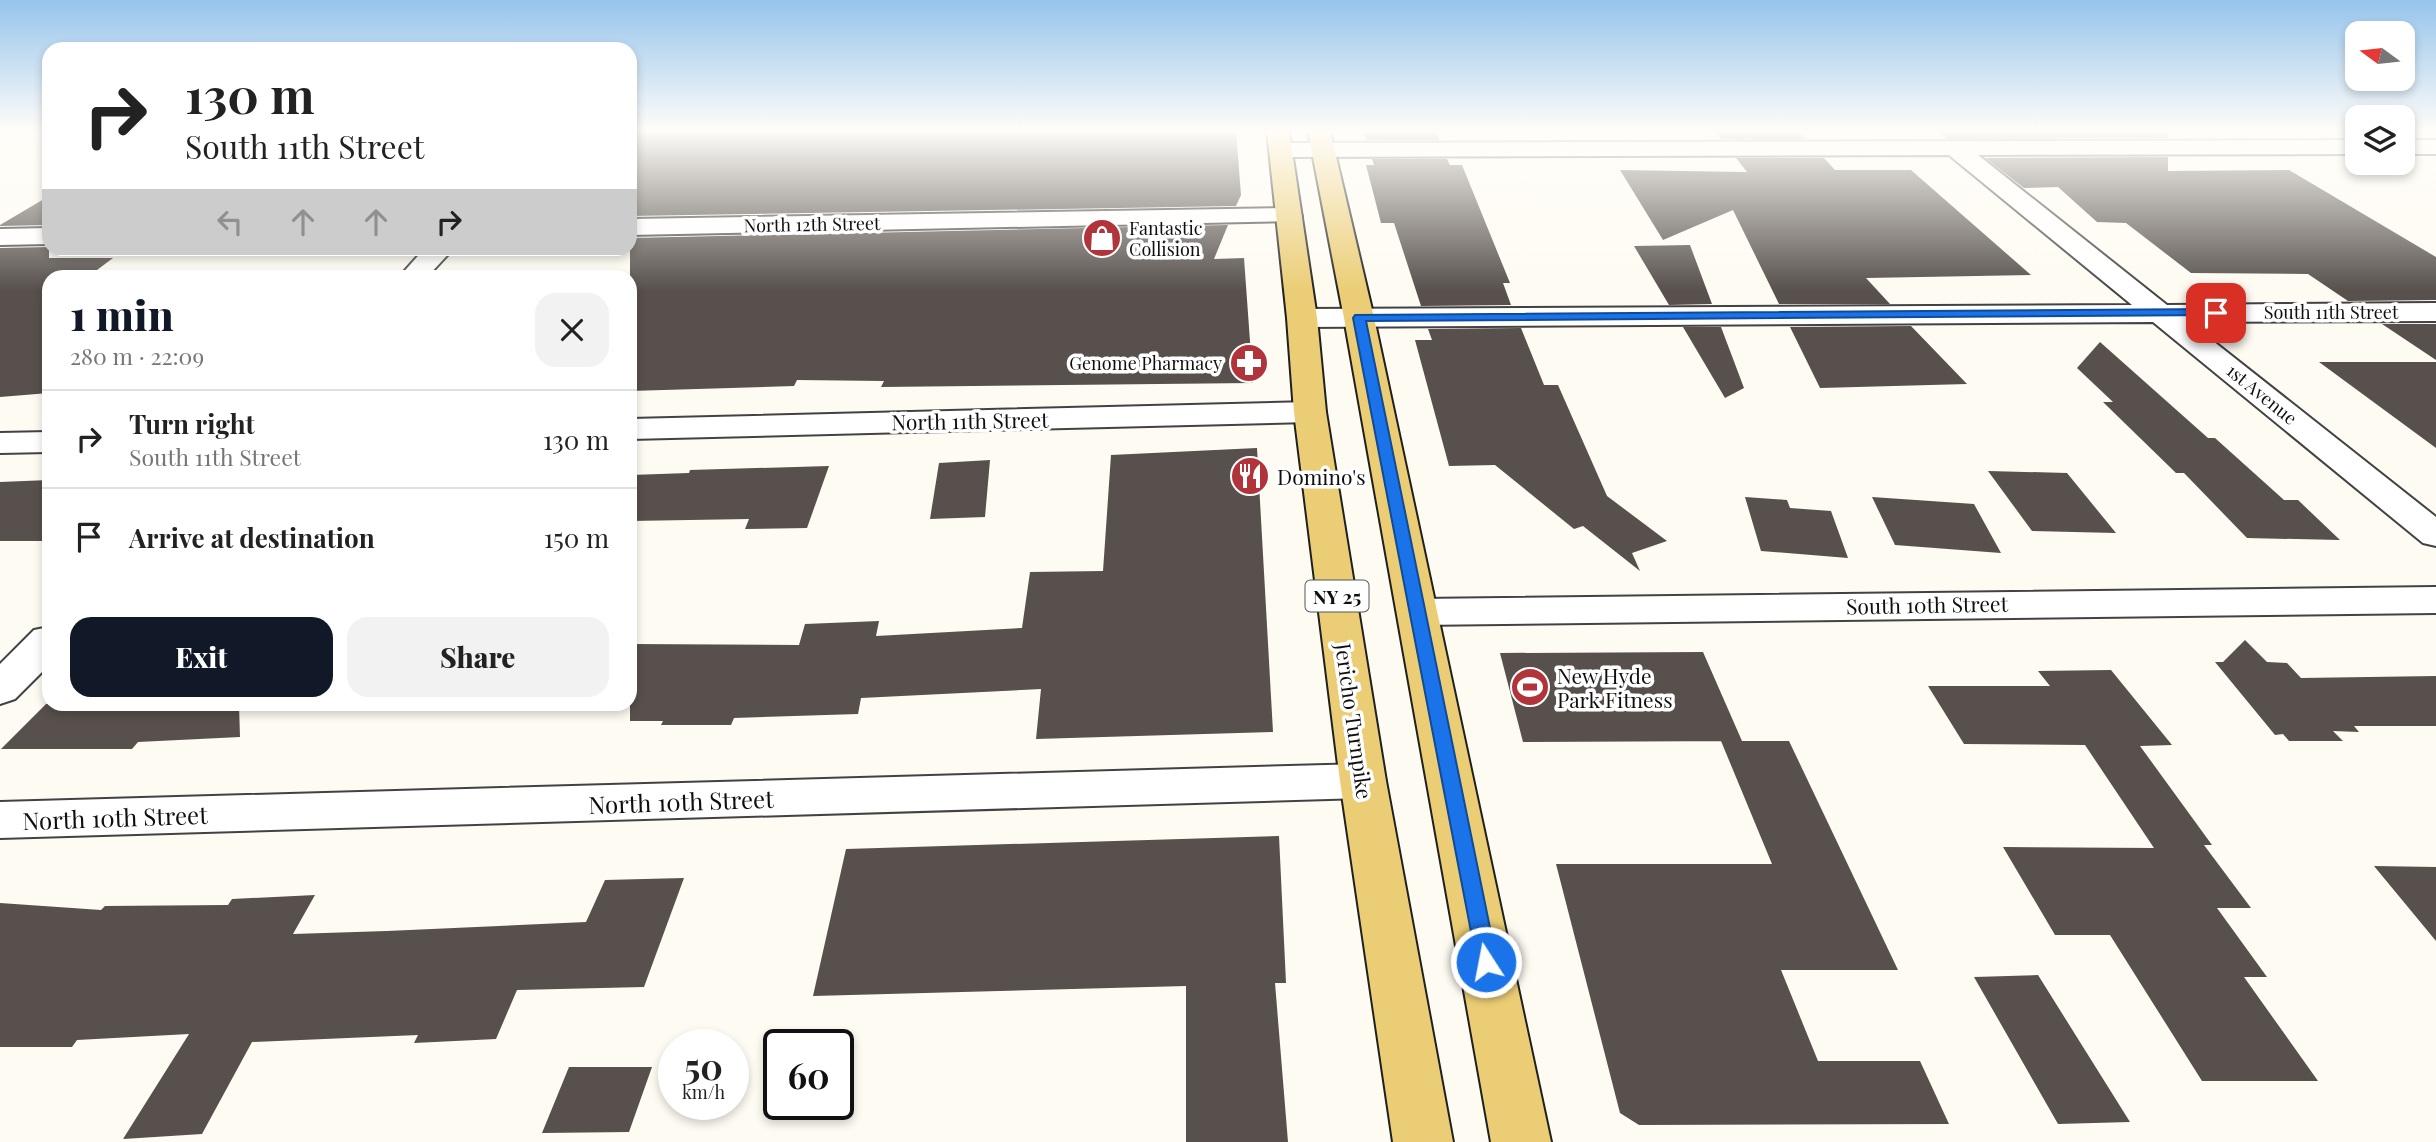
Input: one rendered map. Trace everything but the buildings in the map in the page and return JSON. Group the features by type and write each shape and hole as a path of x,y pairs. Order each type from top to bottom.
{"main road":[{"name":"Jericho Turnpike","path":"1285,184 1302,318 1310,412 1363,781 1423,1142"},
{"path":"1330,184 1418,612 1521,1142"},
{"path":"1289,216 1312,220 1320,254 1347,265"}],"street":[{"name":"1st Avenue","path":"2000,184 2436,535"},
{"name":"North 12th Street","path":"637,227 1289,216"},
{"path":"0,237 42,236"},
{"path":"419,270 433,256"},
{"name":"South 11th Street","path":"1302,318 2436,312"},
{"name":"North 11th Street","path":"637,429 1310,412"},
{"path":"0,443 42,442"},
{"name":"South 10th Street","path":"1418,612 2436,600"},
{"path":"0,689 42,647"},
{"name":"North 10th Street","path":"0,820 1363,781"}],"place":[{"name":"Fantastic Collision","path":"1102,238"},
{"name":"Genome Pharmacy","path":"1249,363"},
{"name":"Domino's","path":"1250,476"},
{"name":"New Hyde Park Fitness","path":"1530,687"}],"route":[{"path":"1486,962 1359,318 2216,313"}]}
